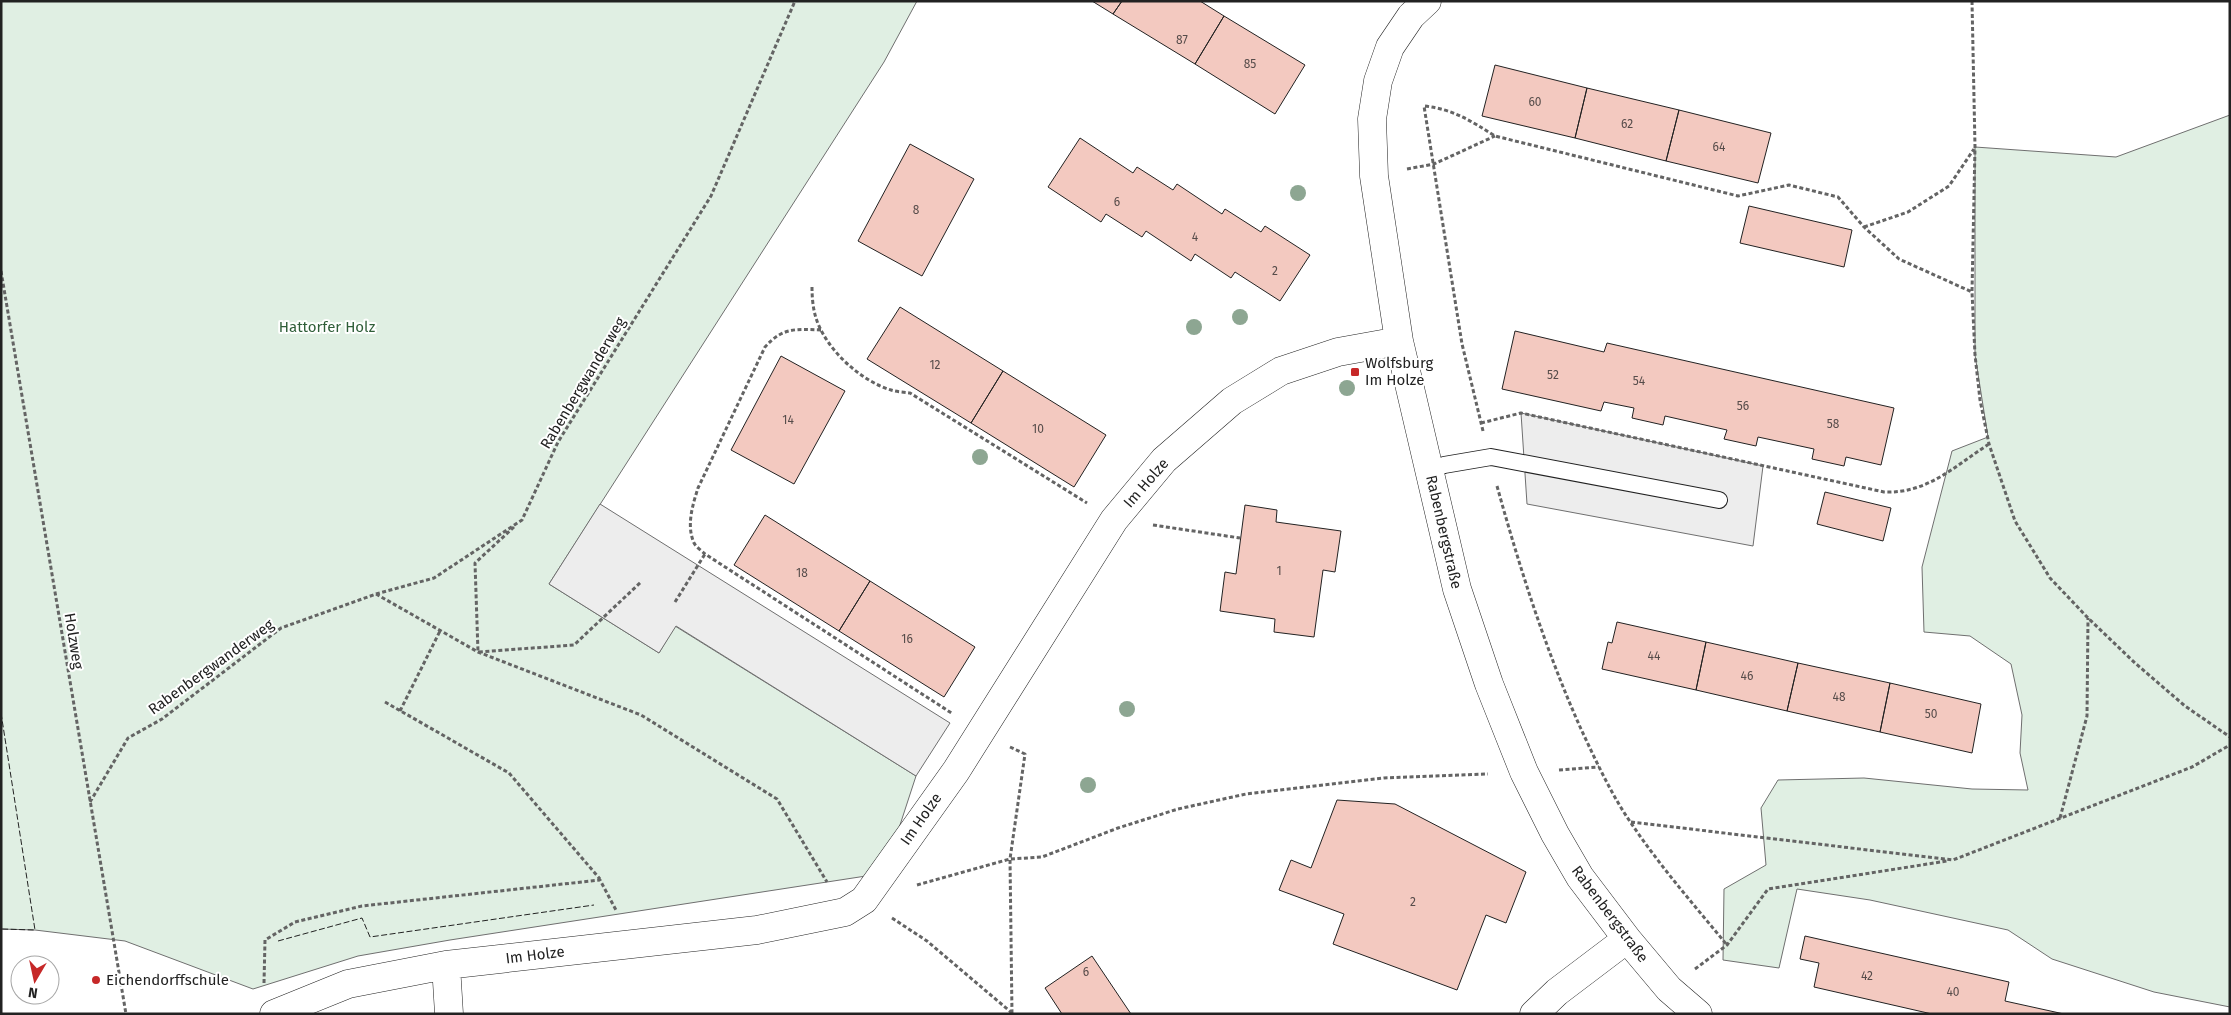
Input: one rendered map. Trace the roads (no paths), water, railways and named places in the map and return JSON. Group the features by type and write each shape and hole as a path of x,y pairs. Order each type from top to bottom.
{"street":[{"name":"Rabenbergstraße","path":"1427,1 1411,16 1390,47 1378,81 1372,119 1374,176 1399,341 1457,589 1489,684 1524,772 1555,834 1580,878 1627,939 1669,989 1698,1014"},
{"name":"Im Holze","path":"274,1014 348,984 446,965 757,930 855,906 956,771 1114,520 1164,460 1232,401 1280,371 1338,352 1399,341"},
{"path":"1534,1014 1557,992 1627,939"},
{"path":"446,965 449,1014"}],"lane":[{"path":"1430,470 1444,465 1491,457 1719,500"}],"place":[{"name":"Wolfsburg Im Holze","path":"1355,372"},
{"name":"Eichendorffschule","path":"96,980"}],"park label":[{"name":"Hattorfer Holz","path":"327,327"}]}
